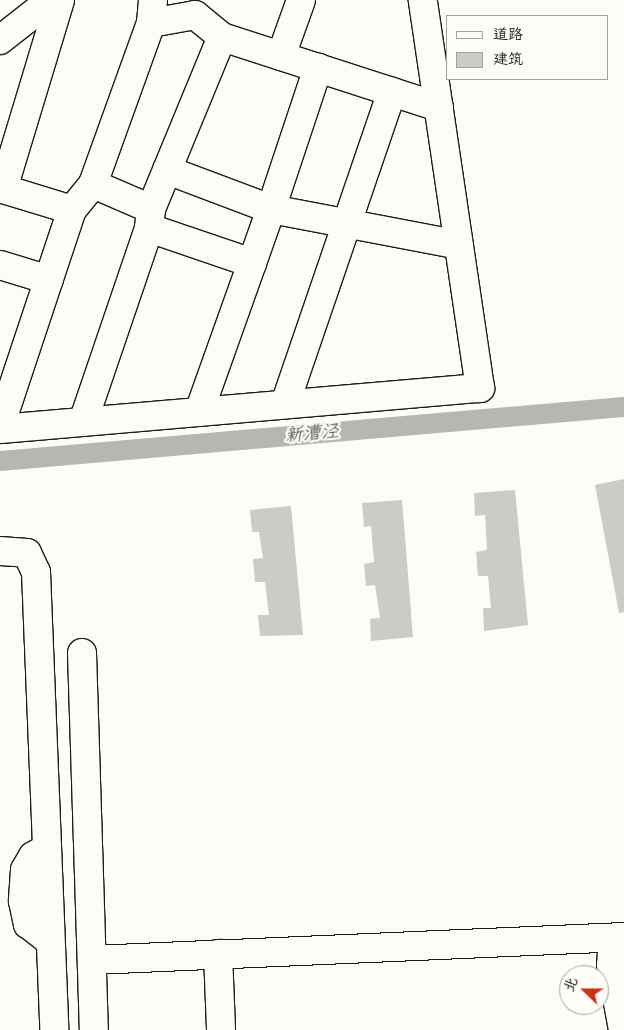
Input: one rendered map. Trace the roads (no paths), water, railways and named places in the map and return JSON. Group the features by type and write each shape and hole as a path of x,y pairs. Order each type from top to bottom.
{"street":[{"path":"281,56 301,0"},
{"path":"423,0 439,107 480,388 0,428 72,210 93,184 152,12 198,8 222,37 439,107"},
{"path":"0,40 50,1"},
{"path":"50,1 1,189 72,210"},
{"path":"83,422 167,170 222,37"},
{"path":"199,412 252,264 318,68"},
{"path":"285,404 392,92"},
{"path":"167,170 271,209 459,245"},
{"path":"93,184 150,219 252,264"},
{"path":"0,265 49,280"},
{"path":"0,551 27,552 36,572 54,1030"},
{"path":"82,653 94,1030"},
{"path":"47,848 33,856 25,870 23,901 28,924 50,941"},
{"path":"49,898 90,896"},
{"path":"93,960 618,938 611,965 623,1030"},
{"path":"218,954 221,1030"}],"waterway":[{"name":"新漕泾","path":"0,461 624,407"}]}
